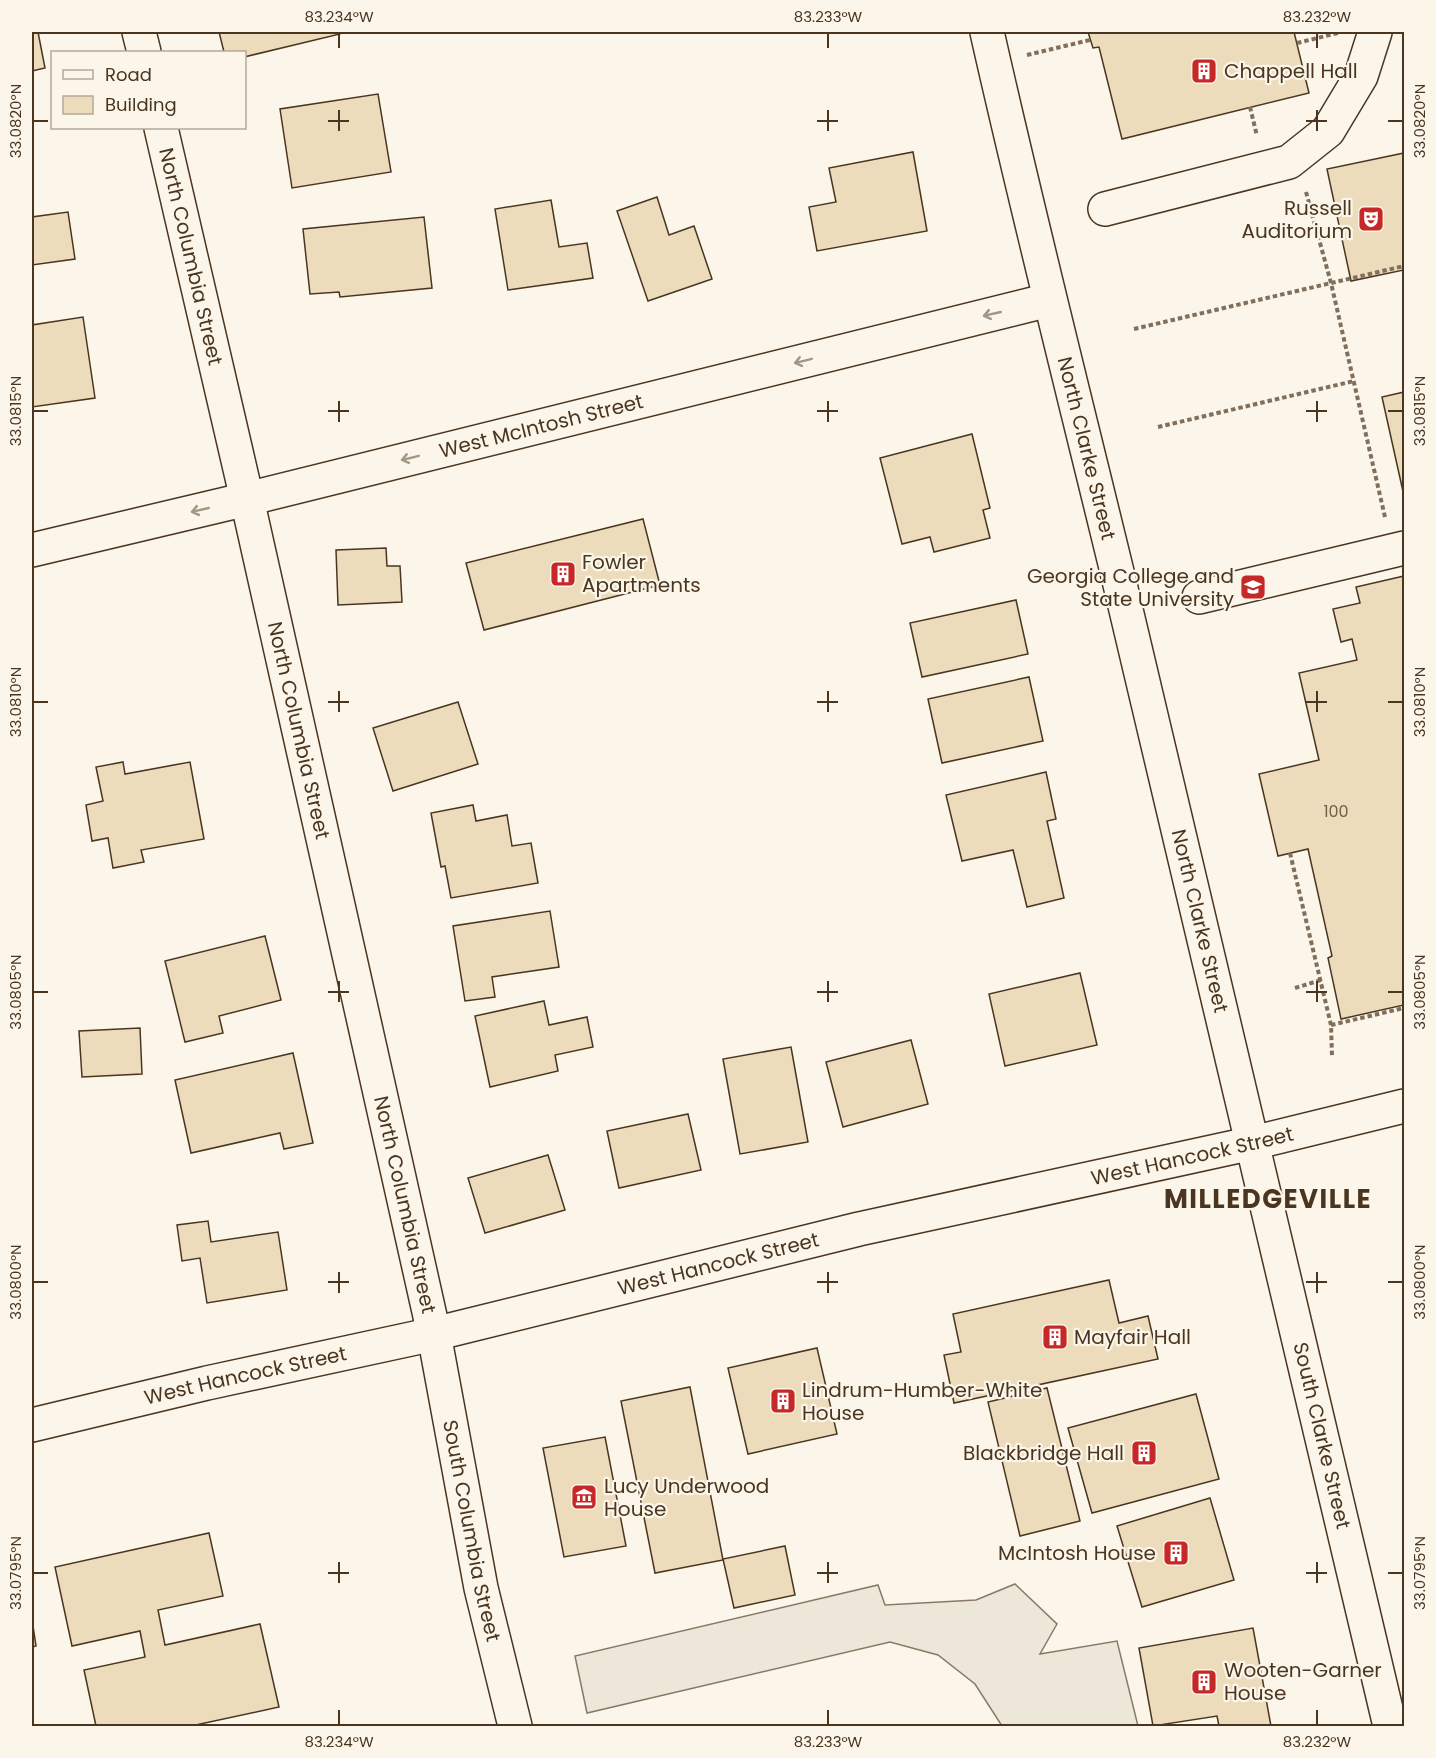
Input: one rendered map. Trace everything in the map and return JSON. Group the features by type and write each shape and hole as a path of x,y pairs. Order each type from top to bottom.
{"street":[{"path":"139,32 144,51"},
{"name":"North Clarke Street","path":"987,32 1049,300 1253,1143"},
{"path":"1105,209 1289,162 1328,131 1361,76 1376,32"},
{"name":"North Columbia Street","path":"161,129 247,499 434,1334"},
{"name":"West McIntosh Street","path":"32,550 1049,300"},
{"path":"1199,597 1399,550"},
{"name":"West Hancock Street","path":"32,1425 207,1383 434,1334 860,1229 1253,1143 1404,1106"},
{"name":"South Clarke Street","path":"1253,1143 1390,1726"},
{"name":"South Columbia Street","path":"434,1334 481,1588 515,1726"}],"path":[{"path":"1296,43 1344,32"},
{"path":"1064,46 1090,40"},
{"path":"1296,157 1399,550"},
{"path":"1134,329 1404,266"},
{"path":"1158,427 1354,381"},
{"path":"1290,853 1331,1025 1332,1056"},
{"path":"1294,988 1321,980"},
{"path":"1331,1025 1404,1008"}],"shaded area":[{"path":"1015,1584 1057,1624 1040,1654 1117,1641 1138,1726 1002,1726 975,1684 938,1655 890,1642 587,1713 575,1656 878,1585 885,1605 976,1600"}],"building":[{"path":"32,32 38,32 45,68 32,71"},
{"path":"219,32 340,32 340,34 246,57 246,51 224,51"},
{"name":"Chappell Hall","path":"1088,32 1294,32 1309,93 1122,139 1099,47 1093,48"},
{"path":"378,94 391,172 292,188 280,109"},
{"path":"913,152 927,231 817,251 809,207 836,202 829,168"},
{"name":"Russell Auditorium","path":"1404,153 1404,270 1351,281 1327,169"},
{"path":"657,197 669,235 694,226 712,279 648,301 617,211"},
{"path":"551,200 559,247 587,243 593,278 508,290 495,209"},
{"path":"68,212 75,259 32,265 32,217"},
{"path":"424,217 432,288 340,297 339,292 310,294 303,229"},
{"path":"83,317 95,398 32,407 32,325"},
{"path":"1404,392 1404,496 1382,397"},
{"path":"972,434 990,508 983,510 990,538 934,552 930,537 902,544 880,458"},
{"name":"Fowler Apartments","path":"643,519 660,585 484,630 466,563"},
{"path":"386,548 387,566 400,566 402,602 338,605 336,550"},
{"path":"1404,576 1404,1005 1341,1019 1328,958 1332,956 1308,849 1278,856 1259,774 1319,760 1299,673 1357,660 1352,639 1341,642 1333,609 1360,603 1356,587"},
{"path":"1016,600 1028,654 922,677 910,623"},
{"path":"1029,677 1043,741 942,763 928,699"},
{"path":"458,702 478,764 393,791 373,728"},
{"path":"123,762 125,774 190,762 204,839 141,850 144,862 113,868 108,838 92,841 86,805 103,801 96,767"},
{"path":"1046,772 1056,819 1047,821 1064,898 1027,907 1013,850 962,861 946,795"},
{"path":"473,805 476,821 507,815 512,846 531,843 538,883 451,898 445,866 441,867 431,813"},
{"path":"550,911 559,967 492,977 495,997 465,1001 453,926"},
{"path":"265,936 281,1000 219,1016 223,1033 185,1042 165,961"},
{"path":"1080,973 1097,1045 1005,1066 989,994"},
{"path":"544,1001 549,1025 587,1017 593,1047 555,1055 558,1071 490,1087 475,1016"},
{"path":"140,1028 142,1074 82,1077 79,1031"},
{"path":"911,1040 928,1104 843,1127 826,1062"},
{"path":"791,1047 808,1142 740,1154 723,1059"},
{"path":"293,1053 313,1143 284,1149 280,1133 191,1153 175,1080"},
{"path":"688,1114 701,1170 619,1188 607,1131"},
{"path":"548,1155 565,1210 485,1233 468,1178"},
{"path":"208,1221 211,1242 278,1232 287,1290 207,1303 200,1258 182,1261 177,1225"},
{"name":"Mayfair Hall","path":"1109,1280 1119,1323 1148,1316 1158,1359 954,1403 944,1355 961,1352 953,1314"},
{"name":"Lindrum-Humber-White House","path":"817,1348 837,1434 748,1454 728,1368"},
{"path":"690,1387 723,1560 655,1573 621,1401"},
{"path":"1047,1388 1080,1521 1020,1536 988,1402"},
{"name":"Blackbridge Hall","path":"1196,1394 1219,1479 1092,1513 1068,1428"},
{"name":"Lucy Underwood House","path":"605,1437 626,1546 564,1557 543,1448"},
{"name":"McIntosh House","path":"1210,1498 1234,1580 1142,1607 1117,1526"},
{"path":"209,1533 223,1596 158,1610 165,1645 260,1624 279,1707 191,1726 96,1726 84,1670 145,1657 140,1631 72,1646 55,1567"},
{"path":"785,1546 795,1595 734,1608 723,1559"},
{"path":"32,1619 36,1646 32,1647"},
{"name":"Wooten-Garner House","path":"1253,1628 1271,1726 1219,1726 1217,1716 1153,1726 1139,1648"}],"place":[{"name":"Chappell Hall","path":"1204,71"},
{"name":"Russell Auditorium","path":"1371,219"},
{"name":"Fowler Apartments","path":"563,574"},
{"name":"Georgia College and State University","path":"1253,587"},
{"name":"Mayfair Hall","path":"1055,1337"},
{"name":"Lindrum-Humber-White House","path":"783,1401"},
{"name":"Blackbridge Hall","path":"1144,1453"},
{"name":"Lucy Underwood House","path":"584,1497"},
{"name":"McIntosh House","path":"1176,1553"},
{"name":"Wooten-Garner House","path":"1204,1682"}],"district":[{"name":"MILLEDGEVILLE","path":"1268,1199"}]}
